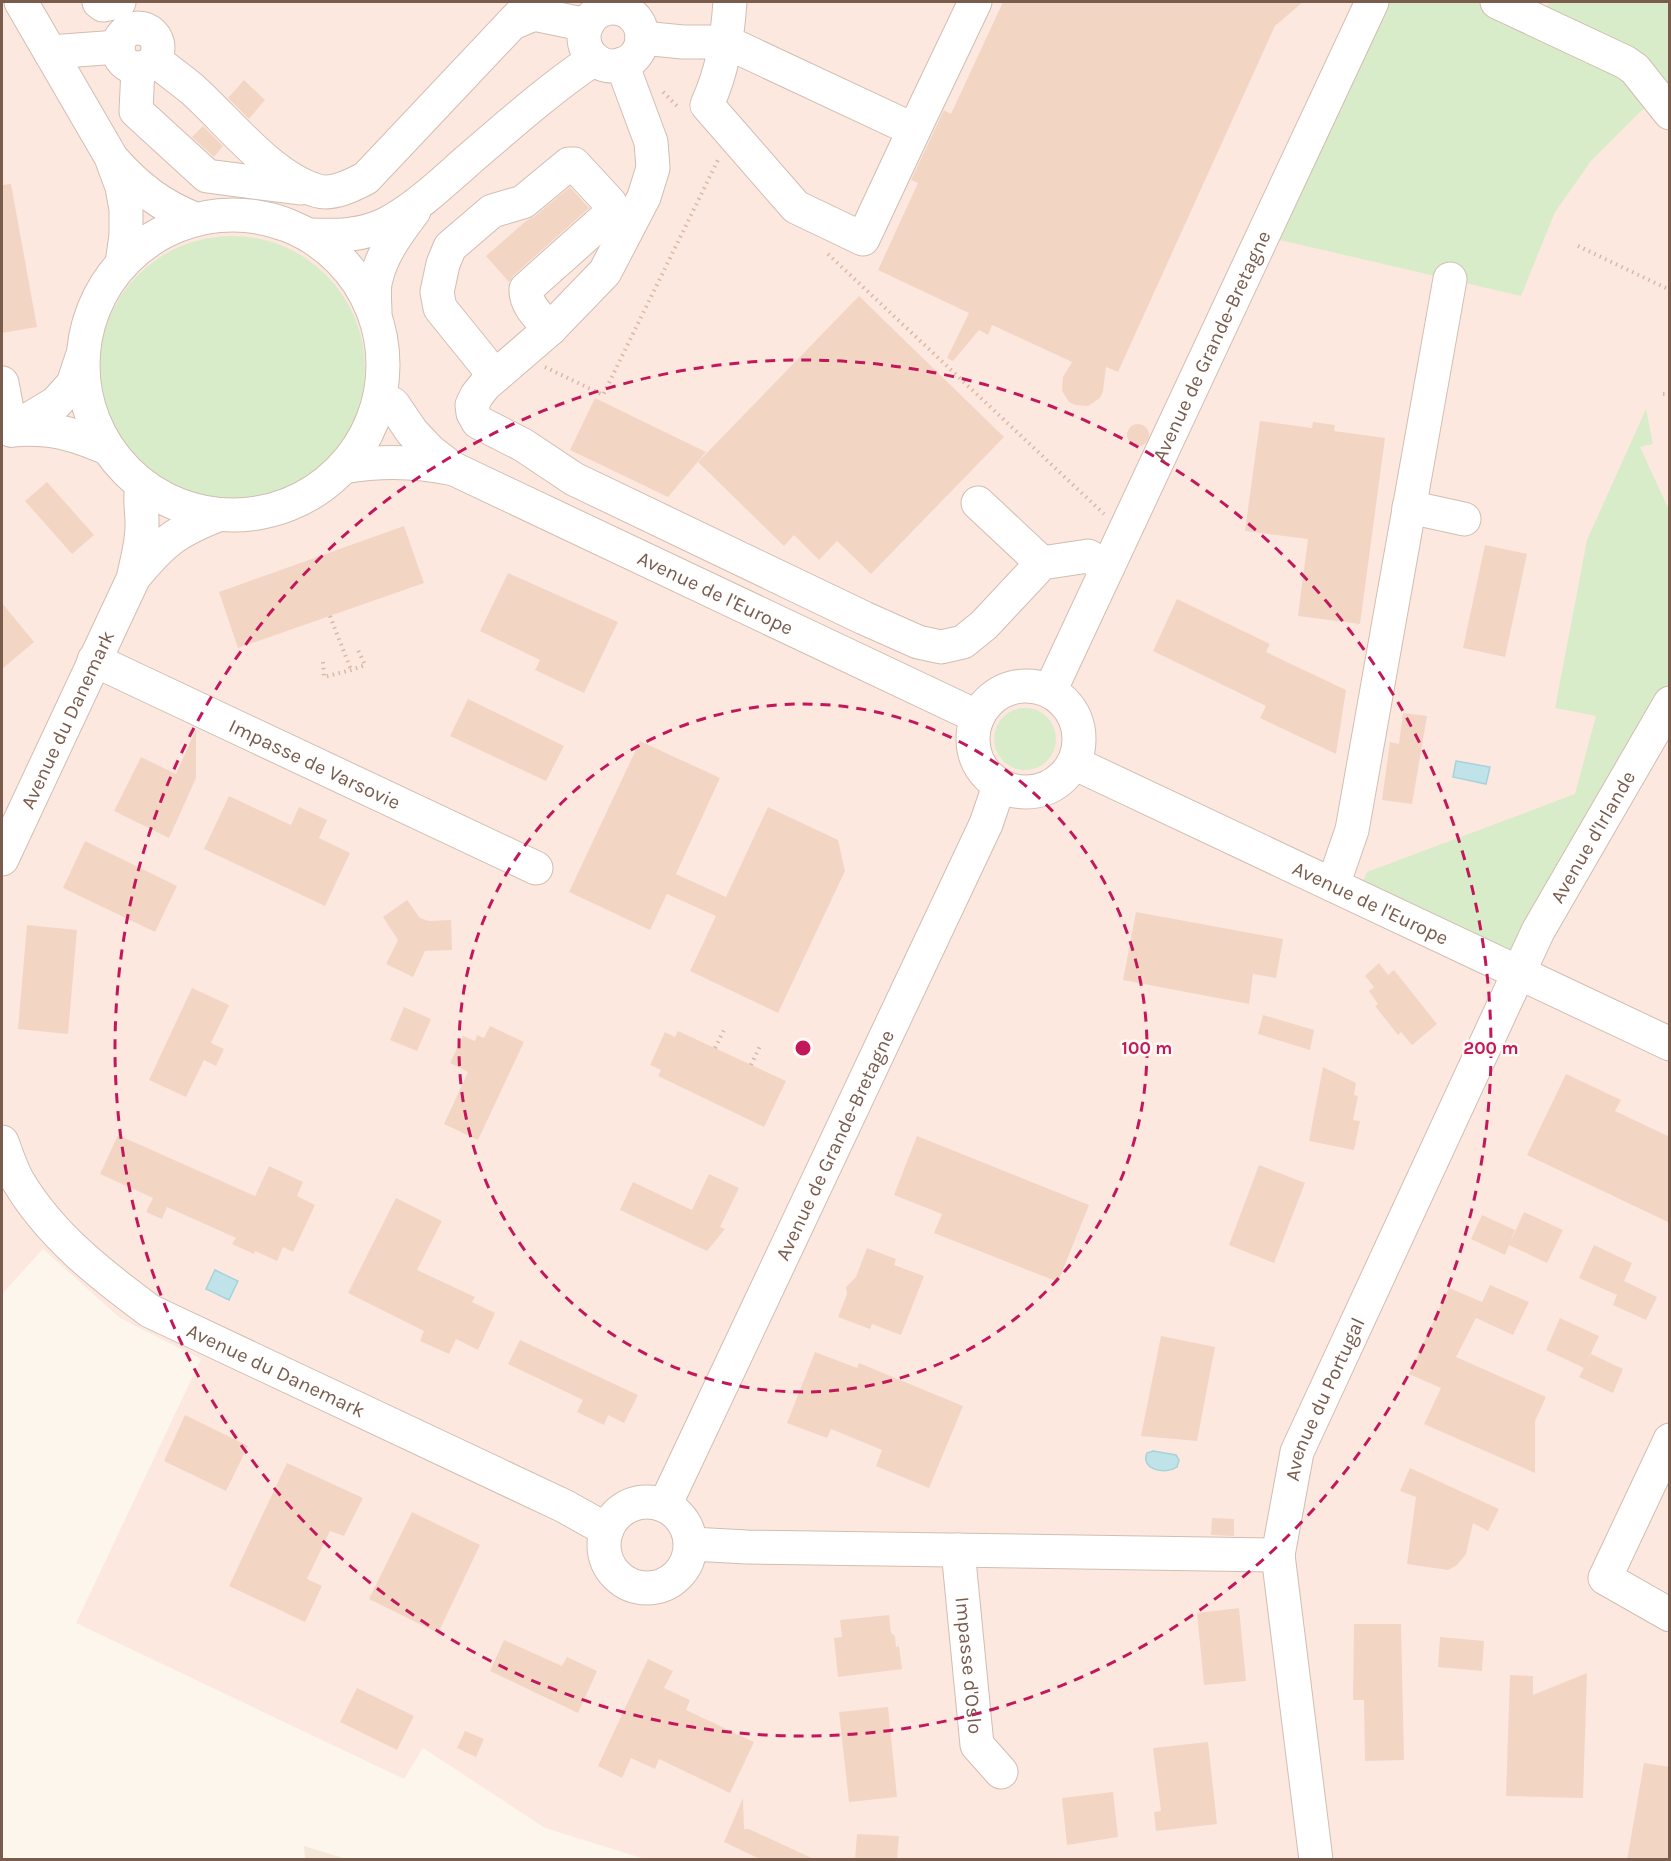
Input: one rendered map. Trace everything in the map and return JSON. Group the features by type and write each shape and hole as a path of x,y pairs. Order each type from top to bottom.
{"street":[{"path":"21,2 111,157 132,182 151,197 174,211 195,219"},
{"path":"99,2 103,5 119,2"},
{"path":"730,2 726,42 719,77 707,105 796,207 863,239 975,2"},
{"name":"Avenue de Grande-Bretagne","path":"1050,692 1098,561 1124,533 1372,2"},
{"path":"1497,2 1625,62 1635,69 1670,113"},
{"path":"50,52 137,59 191,88 273,166 300,183 320,192 347,188 366,178 523,12 622,15 683,42 726,42 914,130"},
{"path":"622,15 585,43 588,51 608,62 651,142 653,168 644,197 605,272 550,329 495,376 477,395 472,405 478,422 523,446 574,479 918,642 941,647 963,642 984,625 1042,563 1098,561"},
{"path":"310,235 338,236 363,232 386,224 420,202 557,84 608,62 636,54 622,15"},
{"path":"137,59 136,111 207,176 314,189"},
{"path":"111,157 122,187 126,208 126,236 122,264"},
{"path":"495,376 440,308 437,292 443,264 450,247 492,211 523,201 570,164 574,164 610,203 609,215 526,288 526,295 533,311 550,329"},
{"path":"375,313 375,279 396,235 420,202"},
{"path":"6,432 38,416 56,403 73,384 90,320 103,290 122,264 143,244 168,229 195,219 224,214 254,216 283,222 310,235 337,256 359,282 375,313 382,341 384,370 380,399 372,424 344,467 307,496 286,504 264,512 218,515 190,509 165,500 142,485 123,468 108,448 92,418 84,385 83,352"},
{"path":"1333,885 1352,830 1450,279"},
{"path":"2,382 6,432"},
{"name":"Avenue de l'Europe","path":"380,399 393,404 412,432 430,451 454,470"},
{"path":"6,432 39,428 58,431 108,448"},
{"name":"Avenue de l'Europe","path":"344,467 369,462 396,461 424,463 454,470 978,717"},
{"name":"Avenue du Danemark","path":"133,579 141,540 142,523 139,498 142,485"},
{"path":"978,503 1042,563"},
{"path":"1409,507 1464,519"},
{"path":"603,540 638,510"},
{"name":"Avenue du Danemark","path":"2,859 133,579 155,551 171,537 194,524 218,515"},
{"name":"Impasse de Varsovie","path":"94,660 536,868"},
{"path":"1034,686 1050,692 1064,701 1074,715 1079,730 1079,747 1074,763 1064,777 1050,788 1033,793 1016,792 999,786 987,776 978,763 974,748 974,732 978,717 987,703 1001,693 1017,687 1034,686"},
{"name":"Avenue d'Irlande","path":"1518,973 1538,931 1670,703"},
{"name":"Avenue de l'Europe","path":"1074,763 1670,1044"},
{"name":"Avenue de Grande-Bretagne","path":"665,1505 986,824 999,786"},
{"name":"Avenue du Portugal","path":"1316,1860 1278,1555 1298,1452 1518,973"},
{"name":"Avenue du Danemark","path":"2,1142 17,1179 42,1218 97,1272 150,1311 564,1506 607,1530"},
{"path":"1670,1440 1605,1578 1670,1615"},
{"path":"654,1502 665,1505 676,1511 689,1532 691,1544 686,1564 673,1580 661,1586 647,1588 633,1586 621,1579 609,1563 604,1543 607,1530 612,1519 621,1510 631,1505 654,1502"},
{"path":"691,1544 747,1547 1278,1555"},
{"name":"Impasse d'Oslo","path":"958,1550 977,1745 1000,1772"}],"path":[{"path":"658,88 683,112"},
{"path":"521,354 603,395 723,151"},
{"path":"820,246 1124,533"},
{"path":"1578,246 1670,290"},
{"path":"1662,394 1670,394"},
{"path":"330,616 351,670"},
{"path":"323,662 324,676 351,670 365,665 358,650"},
{"path":"715,1048 725,1028"},
{"path":"751,1065 761,1044"}],"shaded area":[{"path":"2,2 1669,2 1669,1859 648,1860 545,1828 423,1748 404,1779 76,1623 201,1359 120,1318 43,1249 2,1294"},
{"path":"304,1846 346,1859 305,1859"}],"green space":[{"path":"1372,2 1497,2 1538,22 1549,2 1669,2 1669,87 1641,111 1591,161 1555,212 1521,296 1263,236"},
{"path":"232,236 258,239 283,246 306,259 326,275 342,295 355,318 362,343 365,369 362,395 355,420 342,443 326,463 306,479 283,492 258,499 232,502 206,499 181,492 158,479 138,463 122,443 109,420 102,395 99,369 102,343 109,318 122,295 138,275 158,259 181,246 206,239"},
{"path":"1646,409 1653,444 1640,447 1669,510 1669,703 1518,973 1356,896 1367,872 1575,794 1596,716 1555,708 1587,540"},
{"path":"1025,708 1047,717 1056,739 1047,761 1025,770 1003,761 994,739 1003,717"}],"water":[{"path":"1456,761 1490,767 1486,784 1453,777"},
{"path":"215,1270 238,1281 229,1300 206,1289"},
{"path":"1153,1451 1176,1455 1179,1460 1177,1467 1161,1471 1151,1467 1146,1459 1147,1453"}],"building":[{"path":"1003,2 1303,2 1275,26 1118,372 1106,367 1100,398 1088,406 1069,402 1062,391 1063,377 1072,362 992,325 988,335 979,330 953,361 947,358 969,313 878,270 918,183 911,180 944,110 951,114"},
{"path":"244,80 265,100 249,119 228,98"},
{"path":"203,126 223,146 214,157 192,137"},
{"path":"11,184 37,327 2,333 2,185"},
{"path":"570,187 589,208 509,282 486,256"},
{"path":"859,296 1004,437 871,574 837,541 819,560 794,535 784,546 698,462"},
{"path":"595,398 706,452 668,497 570,450"},
{"path":"1260,421 1312,428 1313,422 1335,425 1334,431 1385,438 1360,624 1298,616 1308,539 1245,531"},
{"path":"1138,424 1146,427 1149,435 1146,443 1138,446 1130,443 1127,435 1130,427"},
{"path":"47,482 94,535 72,554 25,501"},
{"path":"404,526 424,583 238,648 219,592"},
{"path":"1485,545 1527,554 1505,657 1463,648"},
{"path":"508,573 618,622 584,693 535,670 540,660 480,631"},
{"path":"1177,599 1270,644 1266,652 1346,690 1336,754 1260,718 1266,706 1153,651"},
{"path":"2,603 34,642 2,669"},
{"path":"468,699 564,746 546,781 450,736"},
{"path":"1403,713 1427,716 1412,804 1382,800 1390,742 1399,744"},
{"path":"196,729 196,778 169,838 114,811 141,757 176,774"},
{"path":"640,741 720,778 676,874 726,897 768,807 838,840 845,871 778,1013 690,971 716,916 667,894 650,930 569,892"},
{"path":"229,796 291,825 299,807 327,820 319,838 350,853 325,906 204,849"},
{"path":"85,841 177,886 155,932 63,888"},
{"path":"407,900 420,918 429,921 451,920 452,950 425,951 413,977 386,964 398,940 383,917"},
{"path":"1136,912 1283,939 1276,978 1253,974 1249,1004 1123,980"},
{"path":"27,925 77,930 68,1034 18,1029"},
{"path":"1379,963 1388,975 1394,970 1437,1024 1412,1045 1401,1032 1398,1035 1375,1006 1378,1004 1369,991 1374,987 1365,976"},
{"path":"192,988 229,1005 211,1043 224,1049 216,1066 204,1060 186,1097 149,1080"},
{"path":"404,1007 431,1019 417,1051 390,1040"},
{"path":"1263,1015 1314,1030 1310,1050 1258,1034"},
{"path":"490,1026 524,1042 478,1140 444,1124 468,1072 450,1063 463,1036 475,1041 477,1035 484,1038"},
{"path":"678,1031 786,1081 764,1127 658,1076 661,1070 650,1065 665,1032 675,1037"},
{"path":"1323,1067 1356,1083 1354,1095 1358,1096 1353,1120 1360,1121 1354,1150 1309,1141"},
{"path":"1566,1074 1621,1100 1615,1111 1670,1137 1670,1223 1527,1155"},
{"path":"118,1135 255,1196 269,1166 303,1182 297,1196 315,1205 293,1252 283,1247 277,1261 232,1244 236,1238 167,1207 162,1219 146,1212 153,1198 100,1174"},
{"path":"917,1136 1089,1205 1058,1282 934,1233 942,1214 894,1195"},
{"path":"1259,1165 1305,1183 1274,1263 1229,1245"},
{"path":"709,1174 739,1188 720,1227 725,1229 707,1251 620,1210 633,1182 692,1210"},
{"path":"396,1198 442,1221 417,1270 475,1297 472,1302 495,1313 478,1350 456,1339 449,1354 420,1341 424,1331 348,1293"},
{"path":"1524,1212 1563,1230 1547,1263 1509,1245 1505,1255 1471,1239 1482,1215 1515,1230 1510,1243"},
{"path":"1594,1245 1632,1263 1624,1281 1657,1297 1646,1320 1613,1305 1617,1295 1579,1278"},
{"path":"867,1248 896,1259 894,1265 924,1276 901,1335 872,1324 870,1329 838,1317 847,1294 846,1287 856,1277"},
{"path":"1490,1285 1529,1302 1513,1335 1476,1318 1456,1357 1546,1397 1535,1421 1535,1473 1424,1424 1441,1388 1409,1374 1449,1288 1482,1302"},
{"path":"1560,1318 1599,1336 1584,1368 1546,1350"},
{"path":"1161,1336 1215,1347 1197,1441 1141,1436"},
{"path":"520,1340 638,1395 624,1423 608,1415 604,1425 577,1412 583,1400 508,1364"},
{"path":"815,1352 857,1368 859,1363 963,1406 929,1488 876,1466 882,1450 831,1429 827,1438 787,1423"},
{"path":"1591,1354 1623,1369 1613,1393 1579,1377"},
{"path":"185,1415 248,1446 226,1491 164,1461"},
{"path":"287,1463 363,1498 344,1536 330,1531 307,1579 322,1586 305,1622 229,1586"},
{"path":"1410,1468 1499,1509 1488,1531 1473,1523 1466,1554 1457,1565 1448,1570 1407,1564 1416,1497 1400,1491"},
{"path":"412,1512 480,1545 438,1633 369,1599"},
{"path":"1212,1518 1234,1519 1234,1536 1211,1535"},
{"path":"1239,1608 1246,1681 1204,1685 1197,1613"},
{"path":"889,1615 891,1633 895,1636 896,1647 899,1646 902,1669 838,1677 834,1638 842,1637 840,1620"},
{"path":"1354,1624 1401,1624 1404,1760 1365,1761 1364,1700 1353,1700"},
{"path":"1440,1637 1484,1641 1482,1671 1438,1667"},
{"path":"504,1640 562,1666 567,1657 597,1671 578,1713 490,1671"},
{"path":"648,1659 673,1671 664,1688 690,1700 686,1710 754,1742 730,1793 659,1759 655,1769 631,1758 622,1778 598,1766"},
{"path":"1587,1673 1583,1798 1506,1796 1510,1675 1533,1676 1533,1695"},
{"path":"357,1688 414,1716 397,1750 340,1722"},
{"path":"888,1707 897,1797 849,1802 839,1712"},
{"path":"465,1731 484,1739 476,1757 457,1748"},
{"path":"1208,1742 1217,1824 1156,1831 1154,1812 1161,1811 1153,1748"},
{"path":"1644,1763 1670,1767 1670,1860 1627,1860"},
{"path":"1113,1792 1118,1837 1067,1845 1062,1798"},
{"path":"743,1798 744,1829 749,1829 816,1860 762,1860 724,1842"},
{"path":"857,1834 899,1836 897,1860 855,1860"}]}
